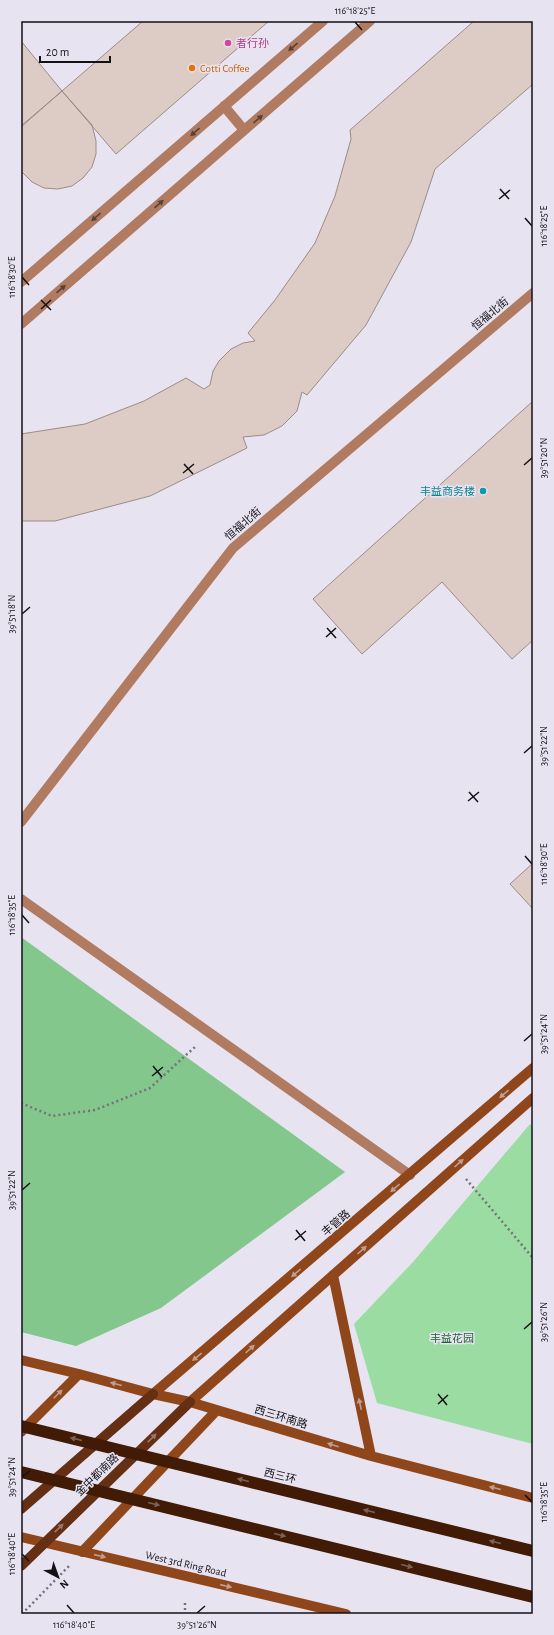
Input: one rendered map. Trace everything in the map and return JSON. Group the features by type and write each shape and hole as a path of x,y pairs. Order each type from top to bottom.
{"highway":[{"name":"西三环","path":"21,1426 533,1551"},
{"path":"21,1472 533,1597"}],"main road":[{"name":"金中都南路","path":"21,1509 153,1394"},
{"name":"金中都南路","path":"21,1566 44,1542 190,1402"}],"street":[{"path":"21,282 322,21"},
{"path":"21,324 370,21"},
{"path":"224,106 244,130"},
{"name":"恒福北街","path":"21,822 233,548 533,293"},
{"path":"21,899 410,1175"},
{"name":"丰管路","path":"153,1394 533,1068"},
{"path":"190,1402 533,1098"},
{"path":"333,1276 371,1456"},
{"name":"西三环南路","path":"21,1360 190,1402 371,1456 533,1498"},
{"path":"21,1432 79,1374"},
{"path":"82,1552 217,1410"},
{"name":"West 3rd Ring Road","path":"21,1537 346,1614"}],"path":[{"path":"21,1103 52,1116 95,1110 150,1088 196,1046"},
{"path":"455,1167 533,1258"},
{"path":"22,1614 82,1552"},
{"path":"185,1603 185,1614"}],"green space":[{"path":"21,937 345,1172 161,1308 76,1346 21,1332"},
{"name":"丰益花园","path":"530,1124 533,1127 533,1444 377,1403 354,1324 413,1262"}],"building":[{"path":"143,21 269,21 116,154 62,91"},
{"path":"474,21 533,21 533,84 435,169 411,242 366,325 307,395 302,392 297,411 282,426 264,435 243,437 247,448 150,496 55,521 21,521 21,434 85,424 144,401 186,378 204,389 210,385 213,371 219,361 231,349 243,343 255,341 248,333 275,300 315,243 335,196 351,139 350,130"},
{"path":"21,41 62,91 21,126"},
{"path":"62,91 92,125 96,141 96,154 92,167 83,178 72,186 58,189 44,188 32,182 21,171 21,127"},
{"name":"丰益商务楼","path":"533,401 533,640 512,659 442,582 362,654 313,599"},
{"path":"533,863 533,909 510,884"}],"place":[{"name":"者行孙","path":"228,43"},
{"name":"Cotti Coffee","path":"192,68"},
{"name":"丰益商务楼","path":"483,491"}]}
